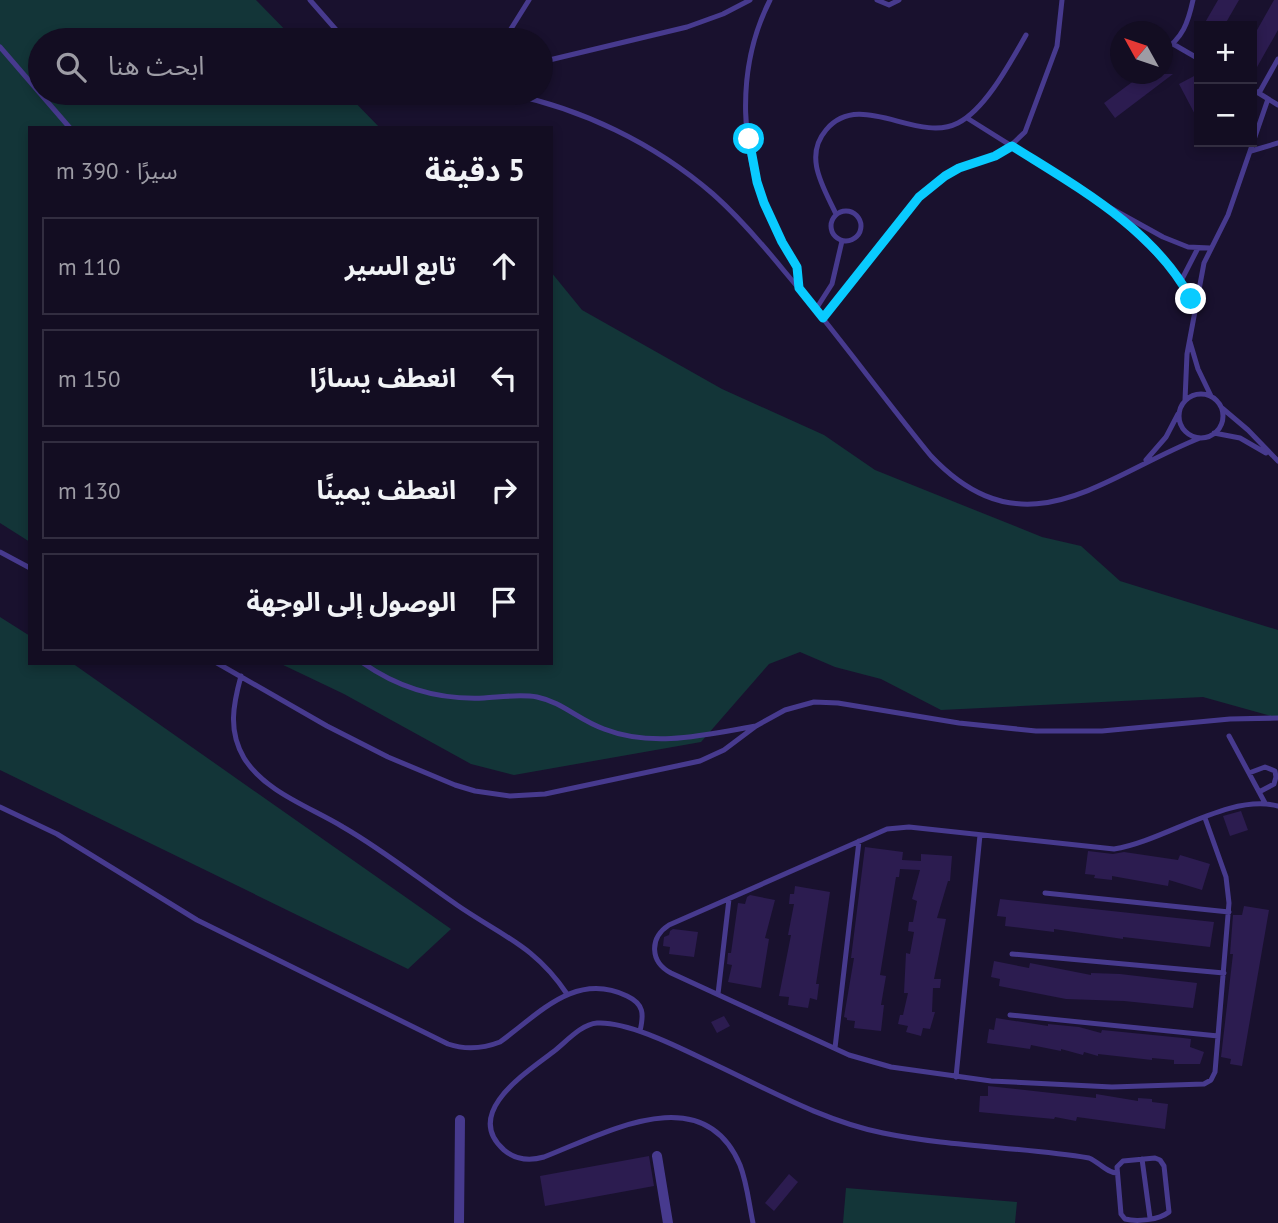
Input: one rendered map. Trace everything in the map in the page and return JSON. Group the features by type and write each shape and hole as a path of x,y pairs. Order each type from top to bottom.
{"street":[{"path":"459,1223 460,1120"},
{"path":"657,1156 668,1223"}],"lane":[{"path":"310,0 334,28"},
{"path":"512,28 529,0"},
{"path":"553,59 687,27 723,14 750,0"},
{"path":"771,0 753,40 749,56 746,122 757,182 772,224 797,267 799,288"},
{"path":"877,0 889,5 899,0"},
{"path":"823,318 919,197 959,168 995,156 1012,146 1029,124 1057,46 1062,0"},
{"path":"1194,0 1187,26 1174,44 1194,56"},
{"path":"836,215 815,164 820,140 835,122 850,116 866,115 937,129 952,126 967,118 991,90 1026,35"},
{"path":"0,47 28,79"},
{"path":"1278,59 1259,93 1278,104"},
{"path":"1138,467 1166,437 1185,400 1189,339 1204,263 1224,225 1268,99"},
{"path":"50,105 68,126"},
{"path":"552,105 593,120 667,160 722,203 799,288 931,456 951,477 974,491 997,500 1031,505 1092,490 1214,433 1240,438 1272,456"},
{"path":"967,118 1107,206 1171,241 1198,248 1210,248"},
{"path":"1251,151 1278,143"},
{"path":"1107,206 1164,259 1181,281 1195,308"},
{"path":"850,212 861,223 857,237 842,241 832,232 831,223 836,215 850,212"},
{"path":"816,309 832,284 842,241"},
{"path":"1181,281 1198,248"},
{"path":"1189,339 1198,369 1211,396 1278,461"},
{"path":"1185,400 1198,394 1211,396"},
{"path":"1214,433 1222,421 1221,407"},
{"path":"1179,413 1182,427 1200,438"},
{"path":"0,552 28,567"},
{"path":"221,665 327,726 388,757 455,785 492,794 545,794 688,765 724,750 756,726 785,710 814,702 838,703 959,723 1036,731 1124,730 1230,719 1278,718"},
{"path":"366,665 403,686 435,695 467,698 526,696 545,699 602,729 636,738 672,739 756,726"},
{"path":"241,676 232,713 233,731 240,750 260,777 280,792 351,831 462,908 514,939 549,970 567,994"},
{"path":"1229,736 1265,803"},
{"path":"1249,773 1265,767 1275,771 1274,784 1259,792"},
{"path":"1205,818 1226,877 1229,912 1215,1072 1211,1080 1203,1084 1080,1087 956,1077 877,1064 835,1048 666,970 657,961 654,943 660,932 669,925 887,829 902,827 1114,849 1140,843 1205,818 1244,804 1265,803 1278,806"},
{"path":"0,807 57,834 197,920 456,1047 483,1048 500,1042 567,994 600,988 619,992 633,999 643,1011 640,1031"},
{"path":"956,1077 980,835"},
{"path":"835,1048 859,841"},
{"path":"1045,893 1229,912"},
{"path":"718,994 729,899"},
{"path":"1012,954 1224,973"},
{"path":"1010,1015 1218,1036"},
{"path":"752,1223 745,1183 736,1156 717,1134 691,1119 670,1116 648,1119 536,1159 513,1156 496,1141 492,1118 496,1103 515,1081 584,1028 599,1023 640,1031 806,1108 856,1126 909,1138 1090,1158 1109,1171 1117,1172"},
{"path":"1154,1158 1163,1163 1170,1206 1167,1214 1128,1220 1123,1217 1117,1172 1120,1163 1142,1159 1154,1158"},
{"path":"1142,1159 1150,1218"}],"green space":[{"path":"0,0 256,0 283,28 28,28 28,105 358,105 378,126 28,126 28,541 0,523"},
{"path":"553,274 582,310 722,389 824,435 875,470 1042,537 1081,546 1120,581 1278,630 1278,718 1203,697 941,710 881,679 835,667 800,652 769,664 701,742 514,775 471,764 344,694 283,665 553,665"},
{"path":"0,617 28,635 28,665 75,665 451,929 408,969 0,770"},
{"path":"846,1188 1017,1202 1015,1223 843,1223"}],"building":[{"path":"1218,0 1239,0 1227,21 1206,21"},
{"path":"1274,0 1278,0 1278,30 1257,67 1257,30"},
{"path":"1194,76 1194,112 1179,84"},
{"path":"1130,84 1160,84 1115,118 1104,103"},
{"path":"1241,811 1248,830 1230,836 1223,816"},
{"path":"865,847 903,852 902,860 921,861 921,854 952,856 950,881 937,918 946,919 934,979 941,979 940,988 933,988 932,1012 935,1012 930,1029 923,1028 921,1036 906,1032 908,1026 898,1024 908,993 904,993 906,953 910,954 914,932 908,931 909,922 913,922 917,901 912,899 920,870 900,869 899,877 896,877 880,975 886,976 881,1005 884,1005 881,1031 854,1028 855,1021 844,1017 854,958 851,958"},
{"path":"1088,851 1113,854 1124,852 1178,860 1180,855 1210,864 1202,890 1169,880 1168,886 1112,876 1112,880 1094,878 1095,875 1085,874"},
{"path":"795,886 830,892 816,984 819,984 817,1000 810,998 808,1008 788,1005 789,997 779,996 791,935 788,935 794,904 789,904 790,894 794,894"},
{"path":"750,895 775,900 765,938 769,939 761,988 728,982 732,965 727,964 728,953 731,953 738,903 745,904"},
{"path":"1000,899 1214,922 1210,947 1005,926 1006,917 997,916"},
{"path":"1244,906 1269,910 1242,1066 1230,1064 1231,1059 1221,1057 1233,954 1230,954 1233,915 1242,915"},
{"path":"673,929 698,932 694,957 669,954 670,947 663,946 664,937"},
{"path":"994,961 1029,968 1030,963 1091,975 1120,974 1197,983 1193,1008 1124,1001 1066,999 999,986 1000,979 991,977"},
{"path":"724,1016 730,1026 717,1033 711,1022"},
{"path":"996,1018 1048,1026 1079,1027 1101,1033 1102,1030 1191,1039 1190,1047 1204,1052 1200,1064 1174,1064 1174,1060 1098,1056 1084,1052 1083,1055 1031,1045 1030,1049 987,1043 989,1029 994,1030"},
{"path":"988,1086 1096,1098 1096,1094 1138,1101 1138,1098 1152,1099 1152,1102 1168,1104 1165,1129 1077,1117 1076,1121 979,1112 980,1096 988,1096"},
{"path":"649,1156 654,1186 545,1206 540,1176"},
{"path":"789,1174 798,1182 774,1211 765,1203"}],"route":[{"path":"749,139 757,182 772,224 797,267 799,288 823,318 908,209 931,186 959,168 995,156 1012,146 1107,206 1164,259 1191,299"}]}
